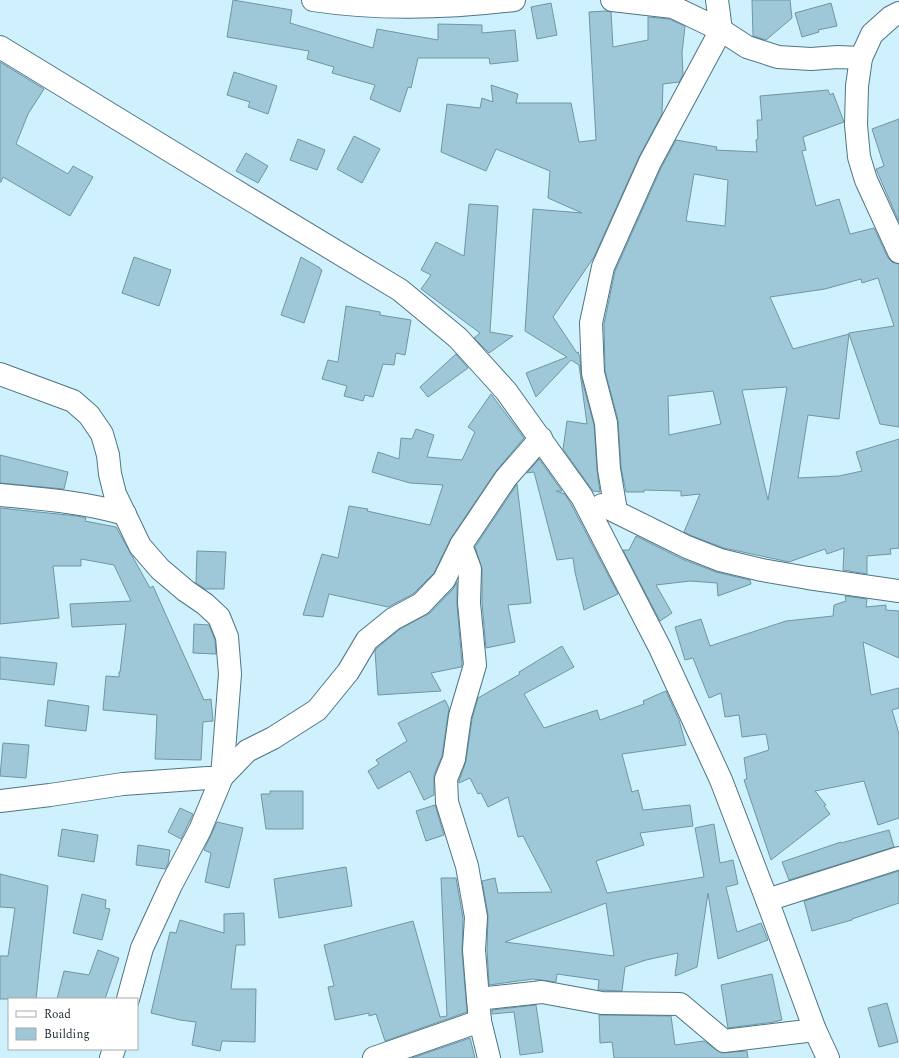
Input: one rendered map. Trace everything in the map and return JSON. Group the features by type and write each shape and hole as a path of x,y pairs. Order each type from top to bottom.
{"street":[{"path":"313,0 338,4 402,6 514,0"},
{"path":"612,0 673,7 721,30 747,47 778,57 811,59 838,57 861,58"},
{"path":"616,511 609,469 606,423 593,373 590,323 603,267 612,246 650,162 721,30 716,0"},
{"path":"899,13 891,17 872,34 861,58 857,86 856,125 859,156 866,180 899,252"},
{"path":"0,47 400,290 458,338 506,392 582,497 660,648 721,780 815,1030 828,1058"},
{"path":"0,374 73,401 89,415 102,434 108,455 110,474 115,494 140,546 160,570 205,604 219,617 227,637 230,674 222,777 200,830 171,885 142,948 128,998"},
{"path":"0,801 123,784 222,777 247,751 273,738 317,710 348,672 367,640 393,619 421,604 444,580 461,545 506,478 540,438"},
{"path":"0,495 74,502 101,507 125,514"},
{"path":"582,497 616,511 687,547 720,560 762,570 899,592"},
{"path":"461,545 470,569 469,603 475,664 460,716 454,759 446,778 447,802 467,866 476,917 474,950 480,1021 489,1058"},
{"path":"767,900 899,858"},
{"path":"478,999 542,992 602,1003 680,1004 724,1041 815,1030"},
{"path":"374,1058 480,1021"}],"building":[{"path":"233,0 292,10 290,23 373,48 377,29 438,40 438,24 482,25 482,33 515,30 518,61 490,64 489,58 418,58 411,88 408,87 400,112 370,99 375,85 332,73 334,67 307,59 309,51 227,37"},
{"path":"752,0 790,0 792,18 766,40 753,36"},
{"path":"551,3 557,35 537,39 531,7"},
{"path":"831,3 837,26 818,30 819,32 802,37 795,13"},
{"path":"589,12 611,12 613,47 648,40 648,17 669,19 685,26 682,53 683,75 679,82 663,84 662,114 639,157 594,257 553,317 577,353 579,352 581,376 594,425 600,492 593,491 563,449 567,421 587,424 579,365 571,360 536,397 526,373 567,357 525,331 533,209 582,213 548,198 550,171 496,149 486,171 441,152 447,104 480,108 482,98 493,102 491,85 518,94 516,103 571,103 579,142 596,140"},
{"path":"0,62 44,89 28,114 16,144 68,174 73,166 93,177 70,216 3,177 0,182"},
{"path":"234,72 277,86 268,114 248,107 250,102 227,95"},
{"path":"828,90 830,95 833,93 844,122 803,137 806,150 802,151 816,206 839,199 850,234 874,228 888,258 892,262 899,264 899,427 880,424 849,334 839,419 808,415 798,478 839,476 862,471 856,452 899,439 899,548 890,549 891,554 867,556 867,574 843,570 844,548 827,554 825,549 789,562 724,548 692,536 684,532 700,494 681,496 681,491 644,490 644,492 626,492 621,468 618,420 605,371 604,324 615,271 661,168 676,140 717,147 716,150 757,152 757,120 762,120 760,96","holes":["694,174 728,180 725,226 686,221","878,278 894,326 849,333 793,349 770,297 825,289 861,279 862,283","787,387 768,500 742,390","713,391 721,424 669,435 668,396"]},
{"path":"899,119 899,222 876,169 884,166 872,129"},
{"path":"354,136 380,149 362,183 337,169"},
{"path":"298,139 325,150 317,170 290,160"},
{"path":"246,153 268,166 258,183 236,171"},
{"path":"469,204 498,206 490,332 513,336 489,353 474,338 480,333 421,289 431,275 421,270 436,242 464,256"},
{"path":"134,257 171,270 159,306 122,293"},
{"path":"301,257 322,270 304,323 281,315"},
{"path":"346,306 380,312 380,315 411,320 405,355 396,353 394,365 383,364 373,397 365,395 363,401 344,396 347,386 322,379 328,360 338,362"},
{"path":"456,354 468,368 428,397 420,387"},
{"path":"491,394 524,438 496,471 451,538 434,573 413,594 388,607 329,594 323,617 303,615 322,554 338,558 349,506 368,509 367,511 430,525 443,485 410,483 372,472 378,452 399,459 401,438 412,439 416,429 434,435 427,457 462,460 475,432 468,427"},
{"path":"0,455 68,472 64,489 0,483"},
{"path":"539,459 562,491 556,491 565,494 571,504 618,594 584,610 573,558 557,560 534,472 527,473"},
{"path":"517,484 531,603 508,605 515,642 486,648 482,603 482,569 475,547"},
{"path":"0,508 77,516 86,518 85,521 116,527 150,588 153,586 204,700 211,699 213,721 203,722 201,760 155,759 157,715 103,710 106,676 119,677 126,624 72,627 70,604 131,601 114,565 81,559 81,566 53,566 59,618 0,624"},
{"path":"636,536 682,559 716,572 750,580 751,584 718,596 717,583 690,581 656,585 672,613 660,621 623,550 629,550"},
{"path":"197,551 226,552 224,589 205,589 196,583"},
{"path":"457,582 461,667 431,673 441,691 378,695 375,651 377,648 400,629 430,613 453,589"},
{"path":"845,596 867,599 866,607 886,605 886,610 899,611 899,658 863,642 871,695 899,688 899,708 892,710 899,734 899,818 878,825 864,781 815,791 826,805 824,806 830,814 771,860 744,780 747,779 744,758 769,750 766,734 742,737 739,715 725,717 721,693 709,698 693,658 685,660 675,627 701,619 710,646 786,621 833,616 834,605 846,601"},
{"path":"194,624 209,625 215,640 216,654 193,653"},
{"path":"562,646 574,667 524,694 544,728 597,710 600,720 644,704 643,701 666,691 679,720 686,745 622,754 632,792 638,790 643,810 690,805 693,826 640,833 644,845 596,861 607,893 704,877 695,828 714,824 720,863 733,860 738,884 726,887 737,932 761,923 768,940 718,959 708,893 697,967 675,976 678,953 646,960 625,967 622,991 598,990 599,980 557,974 556,982 533,979 489,985 487,950 488,915 482,881 495,878 498,893 552,892 523,836 518,837 508,797 488,807 481,793 478,794 470,778 459,783 466,761 472,719 478,698 520,674 519,672","holes":["606,903 614,956 505,942"]},
{"path":"0,657 57,663 54,685 0,679"},
{"path":"48,700 89,706 86,731 45,726"},
{"path":"445,700 449,708 442,756 434,775 434,795 424,800 410,771 378,789 368,771 379,764 376,760 407,741 398,723"},
{"path":"3,743 29,745 26,778 0,776"},
{"path":"270,791 303,791 303,829 266,829 261,794 270,794"},
{"path":"435,805 444,835 426,841 416,811"},
{"path":"180,808 193,814 181,839 168,832"},
{"path":"217,822 243,828 229,888 205,882 211,853 204,850"},
{"path":"62,829 98,835 94,862 58,856"},
{"path":"889,830 894,847 789,880 782,862 841,842"},
{"path":"138,845 170,850 168,864 165,869 136,865"},
{"path":"346,867 352,906 279,918 274,879"},
{"path":"899,871 899,903 852,920 812,931 804,901"},
{"path":"0,874 48,886 36,998 0,999 0,956 8,956 15,908 0,907"},
{"path":"441,878 456,878 463,918 462,951 467,1012 385,1041 376,1014 369,1016 369,1013 335,1020 328,987 334,986 324,945 413,921 440,1017 447,1016"},
{"path":"82,894 106,900 105,908 110,909 102,940 73,933"},
{"path":"244,913 245,945 236,945 231,989 256,989 255,1042 222,1041 220,1051 192,1045 196,1022 151,1013 170,932 176,933 180,920 224,933 224,914"},
{"path":"98,950 119,958 105,998 57,998 64,971 89,975"},
{"path":"772,974 782,1020 728,1028 721,985"},
{"path":"887,1003 898,1042 879,1047 868,1008"},
{"path":"536,1005 543,1052 520,1055 514,1012 492,1014 492,1010"},
{"path":"599,1015 671,1016 675,1045 704,1041 721,1053 747,1051 748,1058 614,1058 612,1042 600,1043"},
{"path":"470,1038 475,1058 412,1058"}]}
